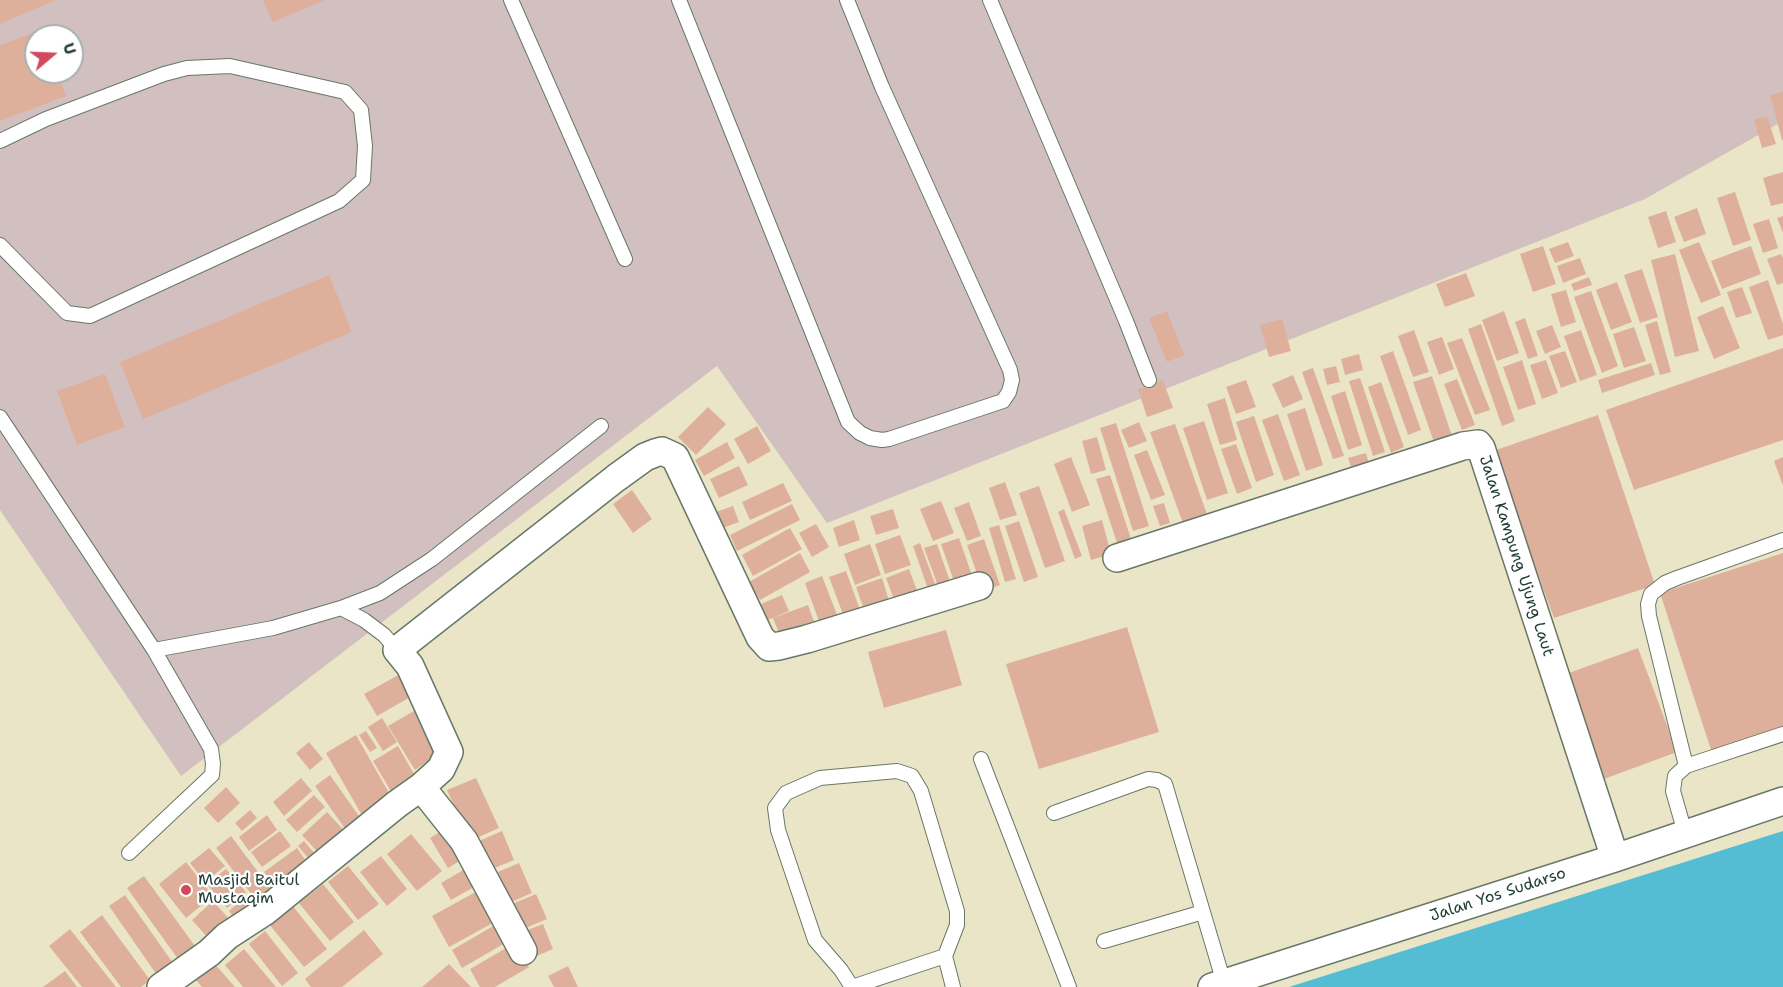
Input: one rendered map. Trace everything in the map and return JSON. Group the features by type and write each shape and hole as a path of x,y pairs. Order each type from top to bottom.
{"street":[{"name":"Jalan Kampung Ujung Laut","path":"1117,558 1463,446 1478,444 1615,858"},
{"path":"161,987 209,953 227,936 264,912 441,769 449,752 410,666 397,650 645,457 662,451 675,457 760,637 770,647 807,639 979,586"},
{"path":"421,787 464,841 524,951"},
{"name":"Jalan Yos Sudarso","path":"1218,985 1615,858 1783,801"}],"lane":[{"path":"511,0 625,259"},
{"path":"679,0 848,422 860,433 882,440 1003,400 1009,392 1012,381 1011,370 882,87 847,0"},
{"path":"990,0 1122,310 1149,380"},
{"path":"0,141 46,119 164,74 187,68 230,66 345,92 361,110 365,146 363,180 339,201 90,316 67,313 0,245"},
{"path":"0,417 154,650 211,749 212,775 129,853"},
{"path":"154,650 273,628 341,608 380,593 432,559 601,426"},
{"path":"1686,766 1648,616 1651,594 1665,583 1677,578 1783,540"},
{"path":"341,608 364,620 384,635 397,650"},
{"path":"1685,833 1673,791 1675,776 1686,766 1783,734"},
{"path":"981,759 1069,987"},
{"path":"945,956 852,987 841,970 815,940 778,830 775,808 786,793 820,778 897,771 912,776 921,791 957,911 957,925 945,956 953,987"},
{"path":"1054,813 1148,779 1165,784 1203,912 1218,985"},
{"path":"1104,941 1203,912"}],"shaded area":[{"path":"0,0 1783,0 1783,121 1645,199 827,523 717,366 181,776 0,510"}],"water":[{"path":"1783,831 1783,987 1289,987"}],"building":[{"path":"0,0 56,0 0,24"},
{"path":"263,0 325,0 273,22"},
{"path":"24,36 24,84 62,84 66,96 0,121 0,45"},
{"path":"1783,92 1783,140 1782,140 1770,95"},
{"path":"1767,116 1776,144 1762,148 1754,120"},
{"path":"1783,172 1783,203 1771,206 1763,178"},
{"path":"1735,192 1751,240 1733,246 1717,198"},
{"path":"1697,208 1706,234 1684,242 1674,217"},
{"path":"1666,211 1676,242 1658,248 1648,217"},
{"path":"1783,216 1783,233 1777,218"},
{"path":"1769,219 1778,248 1763,253 1753,224"},
{"path":"1568,242 1574,256 1555,263 1549,249"},
{"path":"1699,242 1721,295 1701,303 1679,250"},
{"path":"1543,246 1556,284 1533,292 1520,254"},
{"path":"1751,246 1761,274 1722,289 1711,261"},
{"path":"1675,254 1699,351 1675,357 1651,260"},
{"path":"1781,254 1783,283 1777,285 1767,259"},
{"path":"1580,258 1586,274 1563,283 1557,266"},
{"path":"1642,269 1658,317 1640,323 1624,275"},
{"path":"1466,273 1475,296 1445,307 1436,284"},
{"path":"329,275 352,332 143,419 120,362"},
{"path":"1589,277 1592,285 1574,291 1571,284"},
{"path":"1768,280 1783,324 1783,335 1768,340 1749,287"},
{"path":"1617,282 1632,322 1611,330 1596,290"},
{"path":"1742,287 1752,313 1736,318 1727,292"},
{"path":"1566,290 1576,322 1561,327 1551,294"},
{"path":"1591,291 1618,366 1602,373 1574,297"},
{"path":"1723,306 1740,348 1714,359 1697,317"},
{"path":"1167,311 1184,355 1167,362 1149,318"},
{"path":"1504,311 1519,353 1497,361 1482,320"},
{"path":"1525,318 1538,356 1528,359 1515,322"},
{"path":"1282,319 1291,351 1269,357 1260,325"},
{"path":"1657,321 1671,372 1660,375 1645,325"},
{"path":"1481,324 1515,421 1502,426 1468,329"},
{"path":"1552,325 1561,347 1545,354 1536,331"},
{"path":"1634,327 1646,361 1624,368 1613,334"},
{"path":"1414,330 1429,372 1413,377 1398,336"},
{"path":"1581,330 1597,375 1580,381 1564,336"},
{"path":"1442,337 1454,369 1439,375 1427,342"},
{"path":"1462,338 1490,410 1475,415 1447,343"},
{"path":"1783,348 1783,440 1634,490 1606,410"},
{"path":"1393,351 1421,430 1408,435 1380,356"},
{"path":"1565,351 1577,382 1561,388 1549,356"},
{"path":"1359,354 1363,370 1345,375 1341,359"},
{"path":"1522,360 1536,404 1518,410 1503,367"},
{"path":"1546,360 1558,393 1542,399 1530,365"},
{"path":"1651,363 1655,375 1602,393 1598,380"},
{"path":"1336,366 1340,382 1327,385 1323,369"},
{"path":"1313,368 1344,456 1333,459 1302,372"},
{"path":"105,374 125,427 77,445 57,391"},
{"path":"1293,375 1303,399 1283,408 1272,384"},
{"path":"1432,376 1454,442 1436,448 1413,382"},
{"path":"1360,378 1385,452 1373,456 1349,381"},
{"path":"1457,379 1475,425 1462,430 1444,384"},
{"path":"1163,380 1173,408 1147,417 1138,389"},
{"path":"1246,380 1256,407 1236,414 1226,387"},
{"path":"1381,382 1404,447 1391,453 1368,387"},
{"path":"1345,391 1362,445 1348,450 1331,396"},
{"path":"1225,398 1237,440 1220,445 1207,404"},
{"path":"708,407 726,424 696,455 678,437"},
{"path":"1305,408 1323,465 1306,471 1287,414"},
{"path":"1278,414 1300,475 1284,481 1262,420"},
{"path":"1598,415 1655,585 1554,618 1493,451"},
{"path":"1254,416 1274,475 1256,482 1236,422"},
{"path":"1204,421 1228,493 1207,500 1183,428"},
{"path":"1139,422 1147,441 1129,448 1121,430"},
{"path":"1116,423 1149,526 1133,531 1100,428"},
{"path":"1175,424 1209,520 1185,529 1150,432"},
{"path":"757,426 771,451 748,464 734,439"},
{"path":"1097,437 1106,470 1091,474 1082,441"},
{"path":"727,442 735,458 704,476 695,460"},
{"path":"1236,444 1252,488 1237,494 1221,449"},
{"path":"1147,450 1165,495 1151,500 1134,455"},
{"path":"1366,453 1371,472 1354,476 1348,458"},
{"path":"1071,457 1090,505 1072,512 1054,464"},
{"path":"1783,457 1783,486 1774,461"},
{"path":"739,466 748,485 719,498 710,479"},
{"path":"1110,475 1134,548 1120,552 1096,479"},
{"path":"1005,482 1017,515 1000,520 989,488"},
{"path":"783,483 792,501 750,520 742,502"},
{"path":"1039,486 1065,561 1045,568 1019,493"},
{"path":"632,490 652,519 633,533 613,504"},
{"path":"941,501 954,533 933,541 920,509"},
{"path":"969,502 981,536 967,541 954,508"},
{"path":"1164,503 1170,523 1160,526 1153,506"},
{"path":"792,504 800,520 737,551 730,535"},
{"path":"733,506 739,522 723,528 716,512"},
{"path":"893,509 899,528 876,535 870,516"},
{"path":"1064,509 1082,556 1075,559 1058,512"},
{"path":"854,520 860,540 839,547 833,528"},
{"path":"1102,520 1111,554 1091,560 1082,526"},
{"path":"1019,521 1038,577 1024,582 1005,526"},
{"path":"816,524 829,547 812,557 799,533"},
{"path":"999,525 1016,579 1005,582 989,528"},
{"path":"790,528 802,549 753,576 742,555"},
{"path":"900,535 911,565 885,574 875,544"},
{"path":"959,538 974,581 956,587 941,544"},
{"path":"984,539 1000,585 983,591 967,545"},
{"path":"920,543 938,592 930,595 913,546"},
{"path":"870,544 881,575 855,585 844,554"},
{"path":"937,544 953,590 941,594 924,548"},
{"path":"800,553 810,572 760,600 749,582"},
{"path":"1783,553 1783,730 1712,753 1660,593"},
{"path":"909,569 918,593 895,602 886,578"},
{"path":"846,571 863,618 847,625 829,577"},
{"path":"822,576 841,625 823,632 805,583"},
{"path":"882,578 890,604 865,612 856,587"},
{"path":"782,595 789,611 761,623 754,607"},
{"path":"808,605 817,630 783,643 773,618"},
{"path":"1127,627 1159,732 1039,769 1006,664"},
{"path":"946,630 962,685 884,708 868,652"},
{"path":"1638,648 1677,752 1604,779 1566,674"},
{"path":"402,673 414,695 377,716 364,694"},
{"path":"421,707 445,749 415,770 388,726"},
{"path":"382,718 397,742 383,751 368,727"},
{"path":"366,731 377,748 370,752 359,735"},
{"path":"356,735 393,800 363,817 326,753"},
{"path":"309,742 323,759 310,770 296,753"},
{"path":"398,746 419,783 395,798 373,761"},
{"path":"330,775 361,819 346,830 315,786"},
{"path":"301,778 312,791 284,816 273,802"},
{"path":"476,778 499,828 470,841 447,790"},
{"path":"226,787 240,803 218,823 204,808"},
{"path":"314,795 325,807 297,832 286,820"},
{"path":"250,810 257,818 242,831 235,823"},
{"path":"327,812 348,835 323,858 302,835"},
{"path":"267,815 277,830 249,851 239,837"},
{"path":"449,826 468,856 448,868 430,838"},
{"path":"280,831 291,846 262,867 251,852"},
{"path":"502,831 514,860 485,872 472,844"},
{"path":"411,834 442,871 417,891 387,854"},
{"path":"231,836 276,896 261,907 216,848"},
{"path":"304,841 321,861 315,866 298,846"},
{"path":"209,848 225,866 205,882 190,863"},
{"path":"297,848 313,871 280,894 264,872"},
{"path":"381,856 407,889 387,906 360,872"},
{"name":"Masjid Baitul Mustaqim","path":"186,862 213,896 186,918 159,884"},
{"path":"519,863 532,893 504,905 491,875"},
{"path":"348,866 379,904 358,920 328,882"},
{"path":"470,866 481,883 451,900 441,883"},
{"path":"226,869 246,892 227,908 207,884"},
{"path":"144,876 195,946 178,959 127,888"},
{"path":"323,884 354,922 330,941 299,903"},
{"path":"483,888 500,919 449,947 432,916"},
{"path":"536,894 547,919 516,932 505,907"},
{"path":"125,895 175,966 159,978 109,906"},
{"path":"247,895 257,907 238,923 229,911"},
{"path":"213,901 230,920 209,939 192,920"},
{"path":"292,905 327,949 304,967 269,924"},
{"path":"102,915 150,980 141,987 121,987 80,932"},
{"path":"543,924 553,949 530,959 520,933"},
{"path":"495,925 505,943 462,968 452,950"},
{"path":"70,929 116,987 82,987 49,946"},
{"path":"364,930 383,954 342,987 311,987 305,979"},
{"path":"265,931 298,973 282,986 249,944"},
{"path":"515,943 529,967 495,987 480,987 470,969"},
{"path":"244,949 276,987 243,987 225,965"},
{"path":"213,962 235,987 202,987 195,979"},
{"path":"449,964 471,987 422,987"},
{"path":"568,966 578,987 554,987 548,976"},
{"path":"65,971 77,987 43,987"}],"place":[{"name":"Masjid Baitul Mustaqim","path":"186,890"}]}
